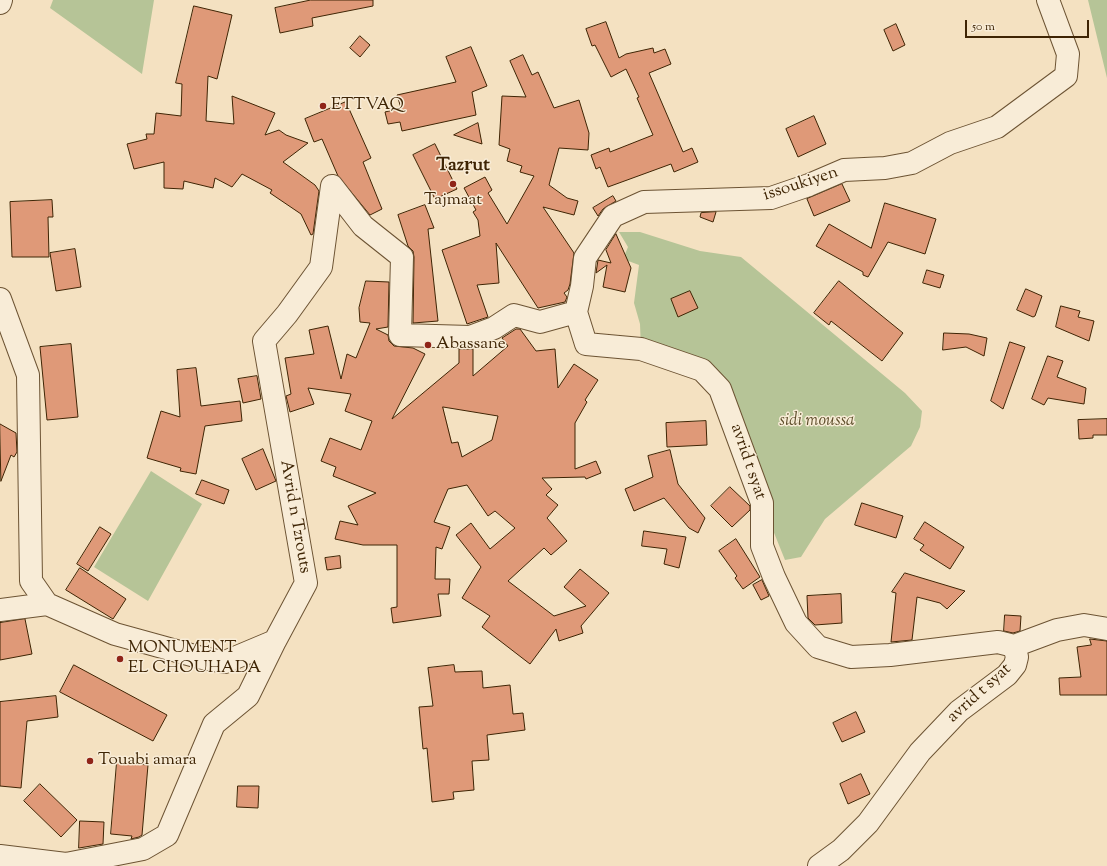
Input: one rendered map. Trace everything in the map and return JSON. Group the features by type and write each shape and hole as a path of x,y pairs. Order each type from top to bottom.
{"street":[{"name":"issoukiyen","path":"576,312 582,286 585,258 613,216 639,204 644,202 680,200 709,199 728,201 771,198 809,185 844,170 885,168 912,163 950,143 997,126 1066,76 1068,54 1048,0"},
{"name":"Avrid n Tzrouts","path":"0,856 66,864 143,849 167,836 214,724 248,696 306,583 264,341 287,314 321,267 332,186 363,226 402,257 400,335 470,337 494,328 514,315 540,322 576,312"},
{"path":"0,299 28,375 31,580 47,604"},
{"name":"avrid t syat","path":"576,312 586,344 641,349 702,370 720,389 762,503 762,546 774,577 796,623 818,647 851,657 890,655 998,642 1014,646 1017,658 1015,665 1007,675 960,711 920,752 868,823 841,850 819,866"},
{"path":"0,610 47,604 115,634 202,658 225,662 275,641"},
{"path":"1014,646 1057,630 1084,625 1107,629"}],"green space":[{"path":"53,0 154,0 142,74 50,8"},
{"path":"1088,0 1107,0 1107,78"},
{"name":"sidi moussa","path":"619,232 640,232 700,251 741,257 905,393 922,411 920,427 911,446 825,519 801,557 785,560 762,503 729,384 641,349 640,324 634,303 639,265 623,259 628,247"},
{"path":"151,471 202,504 148,601 94,567"}],"building":[{"path":"311,0 373,0 373,6 312,18 313,26 280,33 275,8"},
{"path":"194,6 232,15 217,79 208,76 206,121 234,124 232,96 275,113 265,135 279,130 286,135 308,143 283,162 315,185 319,191 313,234 311,235 301,214 270,193 272,190 242,174 232,187 215,178 213,188 184,181 183,189 164,188 164,162 134,169 127,144 147,139 146,134 154,134 156,113 181,116 182,84 176,83"},
{"path":"606,22 619,58 626,54 653,48 654,53 665,49 671,64 649,73 683,152 692,148 698,162 674,172 671,164 608,187 600,167 596,169 591,155 609,148 610,152 653,135 637,98 639,97 626,69 611,77 595,45 592,46 586,29"},
{"path":"896,24 905,45 893,51 884,30"},
{"path":"360,36 370,45 360,57 350,48"},
{"path":"471,47 487,86 472,92 476,115 402,131 400,122 388,124 385,112 401,108 397,95 456,82 446,57"},
{"path":"523,55 532,75 538,72 554,108 579,100 589,133 588,150 559,148 549,185 567,198 578,201 574,215 543,207 574,253 570,284 568,290 564,293 567,297 565,302 538,308 496,243 499,283 477,285 488,317 467,324 442,250 480,236 478,220 473,212 476,210 464,188 485,177 492,190 488,193 507,224 534,176 520,172 522,166 507,161 510,149 499,145 502,96 526,97 510,61"},
{"path":"346,102 371,158 363,162 382,209 370,215 338,176 322,139 314,142 305,119"},
{"path":"814,116 826,144 798,157 786,129"},
{"path":"478,123 482,144 454,135"},
{"path":"435,144 457,189 435,199 413,155"},
{"path":"842,184 850,201 814,216 807,199"},
{"path":"613,196 616,201 603,209 598,216 593,208"},
{"path":"52,200 53,217 48,217 49,257 12,257 10,202"},
{"path":"885,203 936,219 925,254 888,242 868,277 863,275 863,272 816,246 829,224 871,248"},
{"path":"425,205 434,228 428,229 438,321 413,323 414,257 413,251 408,246 398,215"},
{"path":"716,212 713,222 700,217 701,213"},
{"path":"616,234 631,268 625,292 603,287 607,265 596,273 598,260 611,263 606,250"},
{"path":"75,249 81,287 56,291 50,253"},
{"path":"927,270 944,275 940,288 923,283"},
{"path":"366,281 389,282 388,327 376,329 388,335 389,341 394,346 413,348 425,354 392,419 459,363 459,349 473,349 473,376 508,346 502,338 516,329 520,329 536,351 555,349 558,388 574,364 598,380 585,400 587,402 575,423 575,469 596,461 601,473 586,479 585,477 542,478 552,489 546,495 558,505 547,518 567,541 551,555 544,548 508,581 554,616 586,606 564,587 580,569 609,593 581,626 583,633 559,641 556,629 530,664 482,627 490,616 462,598 481,567 456,535 471,523 490,549 515,528 495,511 488,516 467,485 448,489 434,522 450,527 442,549 436,547 435,579 450,579 449,594 438,594 441,616 393,623 391,608 397,607 397,545 363,545 335,539 340,521 358,525 348,506 376,493 333,476 336,467 321,461 330,438 361,450 372,421 345,411 351,394 308,388 314,404 290,412 286,396 291,394 285,358 314,354 309,330 328,326 341,379 347,354 356,358 370,323 360,322 359,308","holes":["443,407 498,416 492,440 462,457 458,442 452,443"]},
{"path":"839,281 903,333 882,361 831,321 829,325 814,313"},
{"path":"1026,289 1042,296 1035,316 1033,317 1017,310"},
{"path":"690,291 698,308 678,317 671,299"},
{"path":"1061,306 1080,311 1078,317 1094,321 1089,341 1056,327"},
{"path":"944,333 969,334 987,338 984,356 966,347 943,350"},
{"path":"1010,342 1025,347 1003,409 991,401"},
{"path":"71,344 78,417 47,420 40,347"},
{"path":"1048,356 1063,361 1057,377 1086,388 1084,404 1048,398 1044,405 1032,399"},
{"path":"196,368 201,406 240,401 242,421 205,426 196,474 180,471 181,468 147,458 161,411 180,417 177,370"},
{"path":"257,376 261,399 243,403 238,379"},
{"path":"1107,419 1107,435 1093,435 1093,438 1079,439 1078,420"},
{"path":"706,421 707,445 667,447 666,423"},
{"path":"0,424 16,433 17,452 14,457 11,455 1,481"},
{"path":"263,449 276,481 256,490 242,459"},
{"path":"670,450 678,484 705,518 698,533 689,528 664,498 634,511 625,489 653,477 648,456"},
{"path":"202,480 229,490 224,504 196,494"},
{"path":"730,487 750,506 750,510 732,527 711,506"},
{"path":"862,503 903,516 896,538 855,525"},
{"path":"925,522 964,547 950,569 920,550 924,545 914,539"},
{"path":"100,527 111,534 88,571 77,564"},
{"path":"644,531 686,537 679,568 664,564 667,549 642,546"},
{"path":"736,539 760,577 743,589 735,578 737,576 719,551"},
{"path":"340,556 341,568 327,570 325,558"},
{"path":"80,568 126,599 113,619 66,590"},
{"path":"905,573 965,591 947,609 940,603 917,597 912,640 891,642 896,593 892,592"},
{"path":"762,580 769,596 761,600 753,585"},
{"path":"841,594 842,623 815,625 808,618 807,596"},
{"path":"1005,615 1021,616 1020,631 1013,633 1004,631"},
{"path":"25,619 32,654 0,660 0,623"},
{"path":"1090,639 1107,641 1107,695 1060,695 1059,678 1081,677 1077,647 1091,645"},
{"path":"74,665 167,715 153,741 60,692"},
{"path":"454,665 455,672 482,671 483,688 510,685 513,714 523,713 525,730 487,735 489,760 472,761 474,790 453,792 454,799 432,802 427,748 423,749 419,707 433,706 428,668"},
{"path":"56,696 58,717 27,721 21,788 0,786 0,702"},
{"path":"856,712 865,732 842,742 833,723"},
{"path":"117,762 148,765 142,835 131,839 132,836 111,834"},
{"path":"861,774 870,794 848,804 840,784"},
{"path":"40,784 77,820 61,837 24,801"},
{"path":"238,786 259,786 258,808 237,807"},
{"path":"80,821 104,822 103,844 79,848"}],"place":[{"name":"ETTVAQ","path":"323,106"},
{"name":"Tajmaat","path":"453,184"},
{"name":"Abassane","path":"428,345"},
{"name":"MONUMENT EL CHOUHADA","path":"120,659"},
{"name":"Touabi amara","path":"90,761"}],"district":[{"name":"Tazṛut","path":"463,167"}]}
